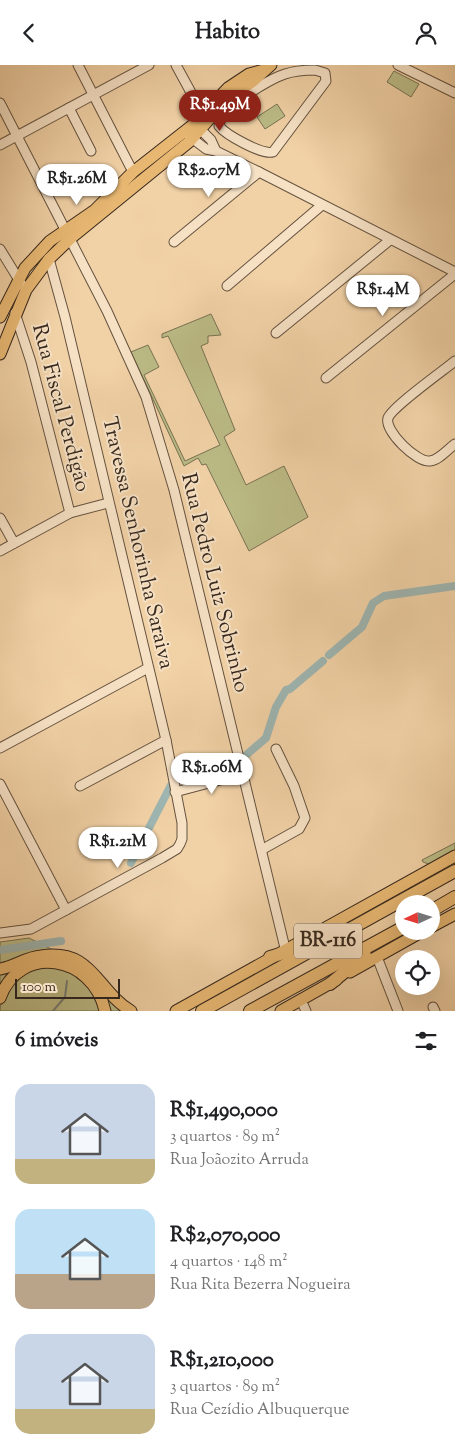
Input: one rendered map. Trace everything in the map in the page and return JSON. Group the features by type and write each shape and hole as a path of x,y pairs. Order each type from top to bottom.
{"highway":[{"name":"BR-116","path":"202,1011 455,871"},
{"path":"440,906 455,897"},
{"name":"BR-116","path":"250,1011 395,932"},
{"path":"330,984 389,935"},
{"path":"270,957 323,944"}],"main road":[{"path":"0,317 22,285 36,254 68,234 189,135 228,88 249,74 269,67"},
{"path":"0,354 15,313 22,285 48,259 68,234 133,172 189,135"},
{"name":"BR-116","path":"176,1011 285,948 455,856"},
{"path":"440,922 455,914"},
{"name":"BR-116","path":"281,1011 408,940"},
{"path":"0,969 40,956 64,956 91,970 114,998 132,1011"},
{"path":"0,998 5,987 21,971 43,963 65,965 79,970 94,983 101,995 105,1011"}],"street":[{"path":"78,65 133,172"},
{"path":"0,145 149,65"},
{"path":"176,65 216,151"},
{"path":"398,65 455,93"},
{"path":"315,70 325,73 326,81 273,151 262,151 228,133 219,124 234,104 285,74 315,70"},
{"name":"Rua Pedro Luiz Sobrinho","path":"0,103 68,234 142,386 174,490 263,849 285,948"},
{"path":"68,108 91,151"},
{"path":"189,135 206,149 216,151 259,172 455,273 326,378"},
{"path":"174,242 259,172"},
{"path":"227,286 322,205"},
{"path":"276,333 390,240"},
{"path":"0,249 22,285"},
{"name":"Travessa Senhorinha Saraiva","path":"0,933 22,932 31,929 177,849 182,839 183,831 166,740 65,317 48,259"},
{"name":"Rua Fiscal Perdigão","path":"15,313 31,362 70,513"},
{"path":"455,361 388,417 391,430 411,453 427,461 436,460 455,444"},
{"path":"0,551 70,513 108,503"},
{"path":"0,518 14,543"},
{"path":"0,748 148,668"},
{"path":"80,786 166,740"},
{"path":"263,849 299,829 305,819 297,793 276,749"},
{"path":"176,792 243,774"},
{"path":"0,784 66,909"},
{"path":"377,957 398,1011"},
{"path":"301,1000 306,1011"}],"green space":[{"path":"394,71 419,84 411,97 387,82"},
{"path":"277,104 285,116 265,129 257,117"},
{"path":"211,314 221,335 208,336 208,343 201,346 235,430 224,437 246,485 284,466 308,517 249,551 206,464 202,465 198,458 184,466 131,352 148,345 159,367 144,375 185,461 220,445 168,336 162,338 162,334"},
{"path":"455,843 455,852 431,865 423,862 422,860"},
{"path":"29,938 55,951 0,965 0,942"},
{"path":"53,958 68,961 79,966 94,979 114,1003 124,1011 108,1011 103,997 95,984 86,973 74,965 48,959 34,961"},
{"path":"33,961 16,970 0,988 0,972"},
{"path":"39,967 61,967 87,981 101,1011 0,1011 4,996 13,983"}],"waterway":[{"path":"329,655 362,627 373,603 384,596 455,586"},
{"path":"245,756 266,738 276,707 286,690 290,689 323,661"},
{"path":"194,779 232,765"},
{"path":"131,863 171,785"},
{"path":"0,950 61,941"},
{"path":"53,1011 65,997 67,981"}]}
